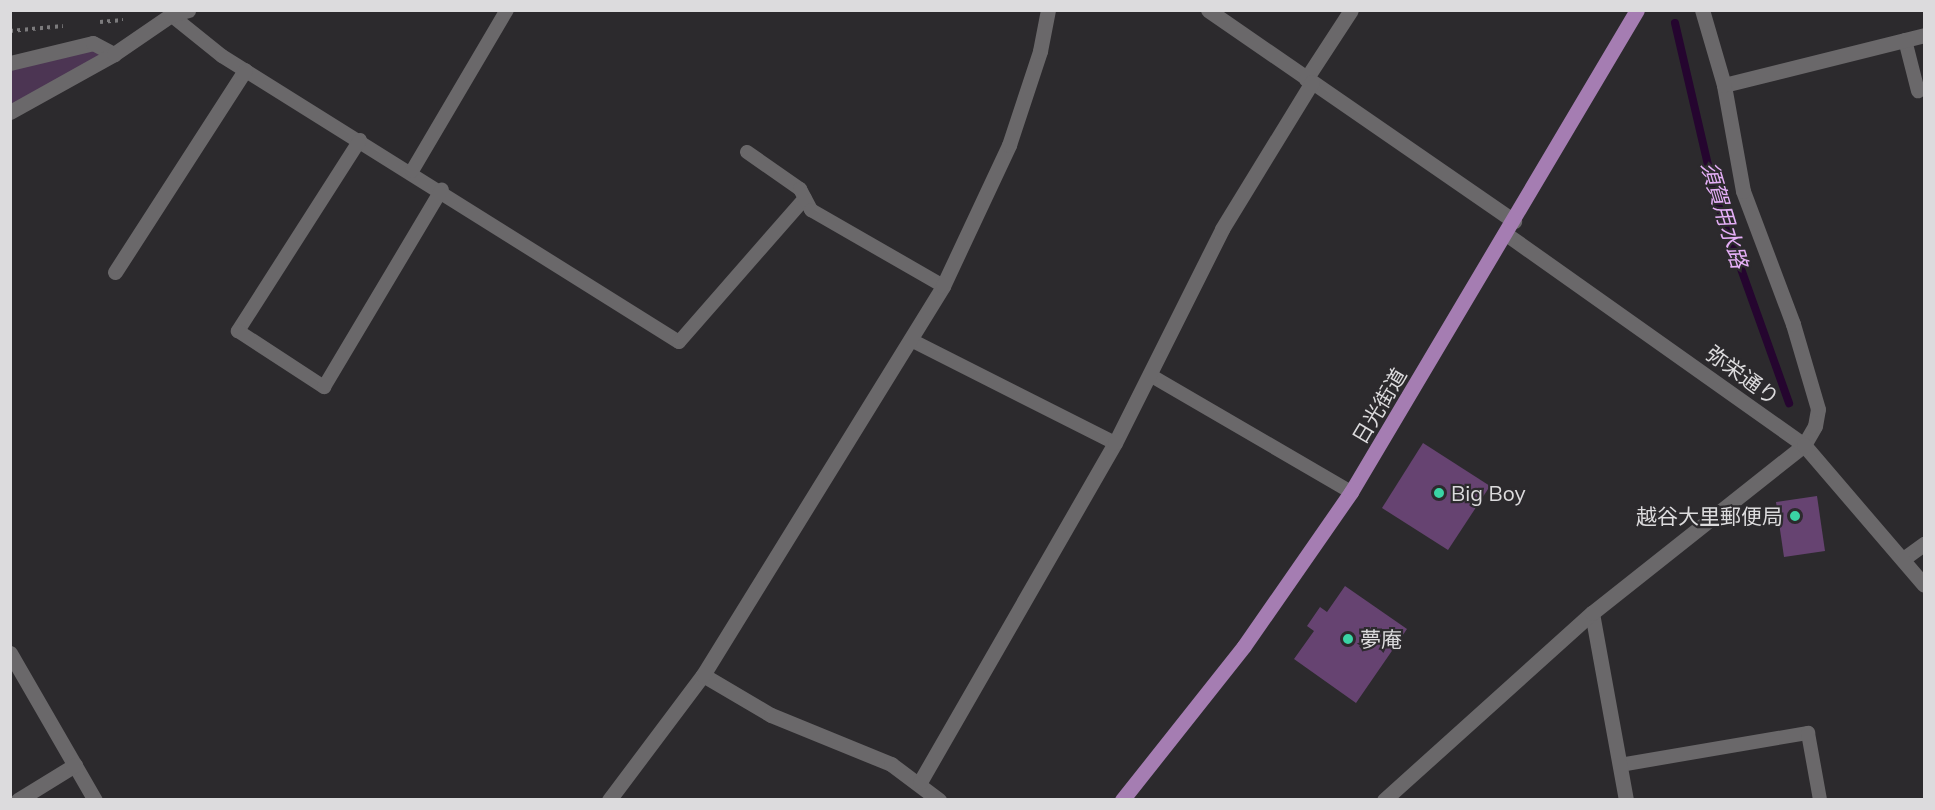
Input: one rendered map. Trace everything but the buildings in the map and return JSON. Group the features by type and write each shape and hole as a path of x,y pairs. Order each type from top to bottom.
{"main road":[{"name":"日光街道","path":"1122,800 1244,646 1351,492 1637,10"}],"street":[{"path":"10,112 114,54 171,15 188,10"},
{"path":"609,800 702,675 943,286 1009,145 1040,51 1048,10"},
{"path":"1208,10 1514,220"},
{"path":"920,782 1115,443 1222,229 1352,10"},
{"path":"1384,800 1592,613 1804,445 1818,409 1743,191 1724,84 1702,10"},
{"path":"1724,84 1924,35"},
{"path":"10,63 93,43 114,54"},
{"path":"115,272 245,70"},
{"name":"弥栄通り","path":"1506,234 1804,445 1924,585"},
{"path":"1903,559 1924,544"},
{"path":"1592,613 1626,800"},
{"path":"11,656 95,800"},
{"path":"702,675 771,715 891,764 920,782 939,800"},
{"path":"18,800 75,765"}],"lane":[{"path":"412,171 507,10"},
{"path":"171,15 245,70 442,189 679,342 805,198"},
{"path":"1905,40 1918,92"},
{"path":"360,140 238,331 324,387 442,189"},
{"path":"747,152 805,198 810,210 943,286"},
{"path":"911,340 1115,443"},
{"path":"1150,375 1351,492"},
{"path":"1620,765 1808,734 1820,800"}],"shaded area":[{"path":"93,48 106,54 11,107 10,68"}],"waterway":[{"name":"須賀用水路","path":"1675,23 1716,199 1789,403"}],"place":[{"name":"Big Boy","path":"1439,493"},
{"name":"越谷大里郵便局","path":"1795,516"},
{"name":"夢庵","path":"1348,639"}]}
